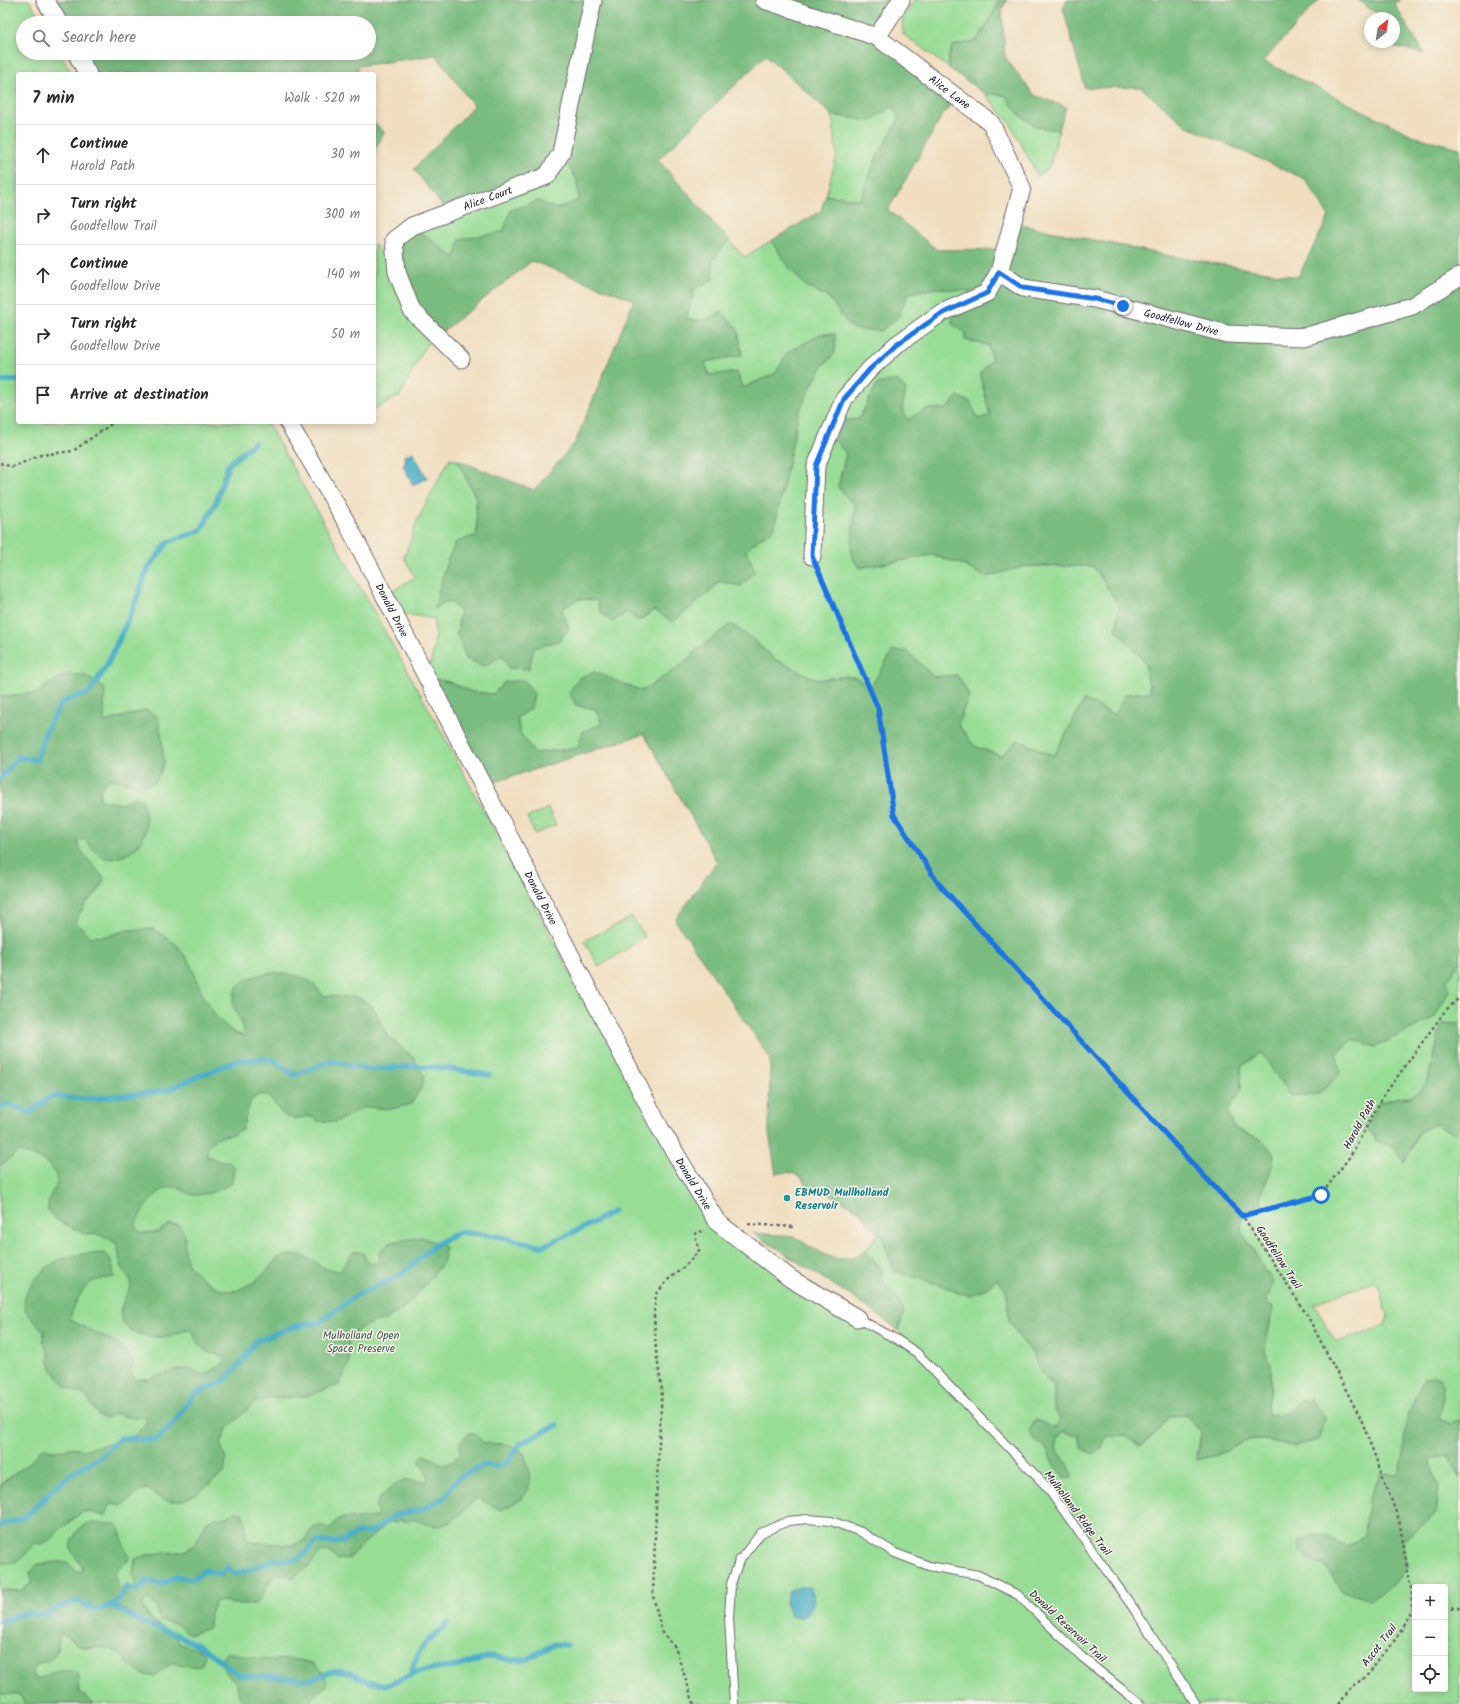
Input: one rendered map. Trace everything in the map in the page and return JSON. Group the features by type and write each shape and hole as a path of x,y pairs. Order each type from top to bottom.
{"street":[{"path":"45,0 55,16"},
{"name":"Alice Court","path":"460,359 412,311 397,272 394,240 412,226 547,176 561,153 593,0"},
{"name":"Alice Lane","path":"764,0 877,37 991,122 1022,188 999,272"},
{"path":"877,37 901,0"},
{"path":"80,60 87,72"},
{"path":"812,556 816,466 844,399 870,369 896,345 941,314 987,293 999,272"},
{"name":"Goodfellow Drive","path":"999,272 1023,288 1095,299 1227,334 1304,338 1412,306 1460,276"},
{"name":"Donald Drive","path":"289,424 348,525 660,1128 717,1222 791,1279 857,1318"}],"lane":[{"name":"Mulholland Ridge Trail","path":"857,1318 896,1339 917,1353 1046,1486 1134,1609 1196,1704"},
{"name":"Donald Reservoir Trail","path":"734,1704 729,1618 731,1584 739,1561 761,1534 788,1521 808,1519 830,1521 861,1532 895,1553 929,1566 978,1575 1018,1595 1082,1657 1140,1704"}],"path":[{"path":"0,463 12,467 41,455 73,451 111,424"},
{"name":"Goodfellow Trail","path":"812,556 878,708 894,815 934,877 1049,1007 1242,1216 1307,1315 1361,1419 1400,1520 1412,1593"},
{"name":"Harold Path","path":"1242,1216 1321,1195 1351,1155 1382,1098 1445,1011 1460,997"},
{"path":"694,1704 674,1647 662,1633 653,1595 662,1390 656,1351 654,1315 656,1294 669,1279 699,1252 695,1234 717,1222 794,1227"},
{"path":"1448,1608 1460,1607"},
{"name":"Ascot Trail","path":"1337,1704 1383,1657 1412,1615"}],"green space":[{"name":"Mulholland Open Space Preserve","path":"0,0 29,0 39,16 16,16 16,60 64,60 71,72 16,72 16,424 268,424 440,729 585,1001 717,1222 916,1352 898,1330 904,1311 895,1294 884,1283 881,1268 869,1257 866,1250 879,1232 882,1236 894,1271 944,1286 958,1293 971,1295 988,1287 997,1279 1007,1292 1009,1320 1020,1338 1034,1355 1042,1375 1054,1385 1054,1408 1060,1419 1056,1429 1036,1420 1034,1441 1045,1446 1052,1462 1066,1462 1056,1448 1056,1439 1064,1432 1078,1435 1082,1448 1101,1449 1107,1435 1125,1436 1140,1446 1155,1435 1169,1416 1186,1415 1201,1432 1196,1460 1225,1453 1243,1440 1266,1440 1296,1446 1301,1400 1294,1407 1282,1414 1268,1414 1267,1402 1271,1389 1271,1365 1264,1352 1273,1307 1267,1305 1267,1300 1273,1282 1241,1231 1242,1215 1260,1195 1270,1173 1261,1139 1233,1128 1228,1111 1241,1090 1241,1067 1261,1052 1275,1072 1337,1053 1353,1038 1375,1047 1435,1017 1447,980 1460,962 1460,1023 1442,1025 1427,1083 1412,1097 1395,1098 1366,1127 1373,1135 1377,1143 1393,1145 1400,1154 1412,1149 1418,1133 1435,1124 1454,1132 1460,1127 1460,1704 0,1704","holes":["1373,1282 1380,1290 1388,1316 1385,1325 1336,1343 1314,1303"]},
{"path":"45,0 901,0 877,37 956,97 942,116 888,210 937,250 1005,249 1012,223 1170,256 1298,277 1329,216 1305,179 1188,127 1140,87 1085,88 1063,8 1067,0 1319,0 1263,61 1416,137 1460,148 1460,962 1447,980 1449,991 1435,1017 1375,1047 1353,1039 1337,1053 1340,1074 1319,1094 1290,1096 1261,1052 1241,1067 1241,1090 1228,1111 1234,1128 1261,1139 1275,1154 1270,1173 1260,1195 1264,1210 1242,1215 1241,1231 1273,1282 1267,1300 1267,1305 1273,1307 1264,1352 1271,1365 1271,1389 1267,1402 1268,1414 1282,1414 1290,1410 1301,1400 1311,1399 1325,1418 1318,1440 1296,1446 1266,1440 1243,1440 1225,1453 1196,1460 1199,1451 1201,1432 1186,1415 1169,1416 1155,1435 1140,1446 1125,1436 1107,1435 1101,1449 1092,1454 1082,1448 1078,1435 1064,1432 1056,1439 1056,1448 1066,1462 1073,1477 1065,1478 1052,1462 1045,1446 1034,1441 1029,1430 1036,1420 1056,1429 1060,1419 1054,1408 1054,1385 1042,1375 1034,1355 1020,1338 1009,1320 1007,1292 997,1279 988,1287 971,1295 958,1293 944,1286 894,1271 882,1236 868,1224 861,1211 829,1194 809,1188 803,1179 796,1174 776,1174 769,1133 770,1058 675,920 717,862 644,734 483,786 427,678 449,682 472,692 494,694 504,682 524,680 534,694 531,708 517,718 520,733 535,753 578,748 583,731 602,724 595,709 576,705 569,692 579,678 594,672 642,691 679,667 702,646 731,624 751,638 776,660 818,680 846,676 858,678 869,689 893,651 907,651 934,677 957,675 969,694 958,724 974,746 1001,756 1018,740 1054,756 1084,700 1115,715 1125,694 1150,692 1145,662 1117,630 1119,605 1093,566 1025,566 986,577 961,564 932,555 859,568 851,554 855,506 838,487 846,454 835,440 845,420 859,419 877,384 897,380 906,390 902,409 908,420 926,409 947,409 958,396 970,402 978,419 990,415 980,374 992,359 988,345 965,340 966,333 952,324 953,308 986,293 936,288 909,293 897,318 881,331 852,329 829,298 805,285 789,267 771,241 821,211 826,195 860,200 877,157 899,119 893,106 870,121 832,115 766,55 658,160 729,240 712,261 714,279 695,288 686,319 705,321 722,311 738,330 742,355 705,362 709,375 737,372 742,388 776,373 787,353 821,334 835,334 835,353 821,368 799,411 774,530 760,538 746,550 755,571 741,586 718,581 710,592 673,622 654,610 638,621 627,612 612,622 600,611 597,600 578,599 562,609 569,628 559,641 534,648 529,669 509,668 503,655 484,666 466,659 457,634 460,612 449,601 434,609 447,561 456,542 477,535 476,498 457,460 534,490 575,443 634,300 532,261 437,336 412,311 394,240 412,226 455,258 460,239 503,232 511,210 538,201 555,209 579,200 577,180 561,154 547,176 448,213 414,169 474,106 436,55 358,66 358,72 87,72 80,60 376,60 376,16 55,16"},
{"path":"914,0 998,0 998,4 987,25 976,41 952,47 949,57 949,68 903,34 902,20"},
{"path":"998,0 1007,0 1002,9 1005,57 1034,95 1066,107 1059,130 1036,127 1018,113 1005,95 985,94 949,68 949,57 952,46 976,41 987,25 998,4"},
{"path":"1358,0 1401,0 1394,4 1399,12 1374,12"},
{"path":"1400,14 1425,54 1400,48"},
{"path":"985,94 1005,95 1018,113 1036,127 1059,130 1050,166 1038,176 1010,123"},
{"path":"893,106 899,119 877,157 860,200 826,195 837,155 832,115 870,121"},
{"path":"376,125 384,132 376,148"},
{"path":"561,153 577,180 579,200 555,209 538,201 503,232 455,258 412,226"},
{"path":"729,240 744,257 771,241 789,267 805,285 829,298 852,329 897,318 909,293 936,288 970,290 971,300 965,340 988,345 992,359 980,374 990,416 978,419 970,402 947,409 926,409 908,420 902,409 906,390 877,384 859,419 846,454 838,487 855,506 851,554 859,568 932,555 961,564 986,577 1025,566 1093,566 1119,605 1117,630 1145,662 1150,693 1115,715 1084,700 1054,756 1018,740 1001,756 974,746 958,724 969,694 957,675 934,677 907,651 869,689 858,678 846,676 818,680 776,660 751,638 702,646 679,667 642,691 594,673 576,705 595,709 603,724 579,748 534,753 520,733 517,718 531,708 504,682 494,694 472,692 449,682 427,678 435,643 434,619 411,615 395,615 384,596 415,577 404,557 418,519 450,458 457,460 476,498 477,535 434,608 449,601 460,612 457,634 484,666 503,655 559,641 562,609 578,599 597,600 600,611 627,612 639,621 654,610 696,603 710,592 746,550 760,538 774,530 799,411 821,368 835,353 835,334 821,334 787,353 776,373 742,388 709,375 705,362 742,355 738,330 722,311 705,321 686,319 695,288 714,279 712,261"},
{"path":"376,246 397,272 437,336 426,345 400,396 376,408"},
{"path":"63,675 84,675 105,689 104,722 146,710 158,717 164,764 156,781 140,787 111,778 101,788 100,800 121,804 135,797 142,799 146,818 146,828 143,838 136,848 124,856 117,858 104,858 95,852 84,839 77,842 86,857 104,878 98,892 88,901 75,921 90,937 107,936 127,930 153,929 176,944 190,963 203,996 217,1018 234,1033 245,1036 241,1021 232,1003 237,987 245,980 254,976 276,973 297,976 306,979 313,984 323,996 357,997 373,1007 387,1035 414,1058 424,1076 421,1088 411,1104 392,1109 364,1107 336,1122 318,1121 310,1116 294,1119 283,1115 268,1095 261,1094 251,1100 242,1129 233,1134 216,1138 207,1147 207,1156 219,1161 228,1161 234,1167 232,1183 202,1195 194,1195 176,1187 167,1188 161,1191 150,1201 135,1226 142,1233 158,1232 169,1224 179,1225 185,1236 184,1252 189,1266 203,1279 221,1290 236,1291 254,1282 266,1272 276,1259 290,1255 301,1255 329,1270 340,1271 354,1251 363,1253 368,1263 379,1264 380,1251 391,1242 422,1237 445,1247 444,1261 419,1293 405,1307 385,1320 374,1322 359,1329 349,1340 349,1363 339,1385 308,1396 268,1398 254,1403 227,1429 221,1445 226,1460 224,1473 202,1490 184,1500 170,1501 147,1489 141,1490 122,1506 111,1504 108,1507 105,1516 90,1512 82,1512 57,1532 53,1538 42,1544 36,1543 19,1560 0,1565 0,1485 28,1464 41,1449 46,1448 53,1451 65,1450 73,1447 83,1450 124,1440 137,1434 147,1421 144,1417 132,1418 115,1414 106,1418 98,1415 85,1395 66,1387 52,1370 49,1363 49,1354 43,1340 44,1332 27,1313 24,1303 30,1287 42,1272 57,1261 74,1255 104,1253 109,1257 112,1264 114,1277 94,1281 86,1287 73,1309 70,1319 79,1325 105,1336 120,1346 134,1362 130,1371 136,1379 149,1379 178,1369 192,1369 204,1376 224,1363 225,1357 205,1350 199,1344 192,1332 188,1329 171,1336 155,1337 139,1334 126,1326 122,1321 121,1309 124,1299 131,1287 131,1280 122,1267 116,1243 101,1235 86,1234 55,1219 48,1210 48,1207 50,1196 56,1186 56,1179 54,1172 45,1162 31,1155 18,1152 0,1166 0,695 12,696 38,692"},
{"path":"548,808 556,825 535,834 527,818"},
{"path":"632,917 645,937 599,967 584,941"},
{"path":"1460,1023 1460,1127 1454,1133 1435,1124 1418,1133 1404,1163 1400,1154 1393,1145 1377,1143 1373,1135 1366,1127 1379,1103 1395,1098 1412,1097 1427,1083 1442,1024"},
{"path":"753,1233 794,1236 812,1248 834,1259 853,1258 866,1250 869,1257 881,1268 884,1283 895,1294 904,1311 898,1330 866,1306"},
{"path":"1433,1376 1441,1378 1444,1402 1439,1419 1451,1424 1460,1420 1460,1478 1449,1457 1429,1459 1439,1489 1436,1513 1403,1540 1407,1567 1393,1585 1370,1600 1341,1590 1323,1564 1307,1559 1300,1552 1300,1541 1311,1534 1325,1536 1348,1547 1365,1534 1368,1501 1381,1473 1398,1474 1404,1453 1408,1411 1424,1379"},
{"path":"469,1433 476,1435 484,1443 508,1444 524,1453 529,1474 529,1488 520,1499 512,1505 501,1510 477,1498 454,1519 442,1525 433,1526 415,1520 400,1520 395,1523 390,1522 358,1548 350,1558 337,1560 330,1553 323,1551 319,1553 309,1566 293,1578 279,1574 274,1576 265,1589 262,1597 255,1604 233,1604 225,1601 215,1602 210,1614 209,1628 192,1634 188,1633 177,1624 160,1621 157,1607 151,1601 144,1600 143,1607 150,1618 172,1632 180,1644 200,1650 205,1655 202,1664 197,1667 173,1663 154,1676 146,1675 135,1670 113,1650 102,1647 85,1648 68,1637 60,1634 54,1656 48,1662 41,1662 36,1665 33,1677 38,1679 63,1671 73,1671 78,1673 79,1692 94,1704 24,1704 21,1696 16,1694 0,1694 0,1593 4,1590 19,1591 31,1584 30,1574 37,1564 64,1562 73,1567 77,1572 81,1572 83,1567 71,1550 71,1542 77,1531 88,1523 116,1524 119,1528 126,1552 129,1556 128,1561 119,1567 115,1572 116,1579 120,1589 136,1587 133,1575 135,1559 150,1554 186,1551 196,1543 207,1521 214,1518 224,1518 235,1512 242,1513 245,1522 247,1539 253,1543 260,1542 291,1545 304,1541 309,1533 318,1526 331,1529 338,1519 349,1517 357,1519 376,1517 378,1514 376,1506 378,1500 396,1483 406,1480 426,1482 428,1476 420,1462 423,1455 445,1465 453,1461 460,1453 460,1441"},
{"path":"227,1652 266,1660 292,1659 313,1663 324,1673 327,1685 307,1704 247,1704 239,1697 237,1683 226,1673 220,1661"}],"water":[{"path":"413,452 427,478 413,485 403,465 406,463 404,456"},
{"path":"800,1587 810,1587 813,1597 813,1604 803,1618 790,1615 786,1602 788,1592"}],"waterway":[{"path":"0,381 16,380"},
{"path":"0,779 18,757 36,760 47,728 62,702 89,693 108,663 132,611 148,568 168,542 201,530 216,502 228,465 254,443"},
{"path":"0,1107 9,1104 30,1113 51,1096 86,1099 166,1091 198,1076 239,1060 271,1059 294,1075 331,1061 369,1070 413,1066 444,1068 489,1075"},
{"path":"0,1525 26,1517 52,1490 77,1470 99,1458 120,1438 156,1440 173,1424 194,1394 224,1381 245,1358 255,1342 292,1327 320,1322 358,1294 401,1275 432,1247 459,1232 496,1236 542,1246 585,1227 614,1211"},
{"path":"0,1621 25,1613 45,1615 62,1606 77,1601 92,1608 98,1609 108,1607 116,1602 127,1587 137,1590 146,1581 162,1584 176,1577 194,1579 205,1570 220,1575 227,1568 237,1574 276,1560 299,1559 316,1542 341,1542 357,1533 371,1532 396,1515 423,1509 445,1497 458,1478 484,1465 500,1467 508,1462 521,1443 557,1425"},
{"path":"111,1605 142,1622 177,1635 203,1648 239,1675 255,1677 269,1676 301,1680 312,1679 333,1671 352,1673 369,1682 387,1685 420,1671 458,1666 492,1656 511,1660 527,1659 555,1644 567,1645"},
{"path":"411,1674 416,1659 424,1645 447,1623"}],"place":[{"name":"EBMUD Mullholland Reservoir","path":"787,1198"}],"route":[{"path":"1123,306 1095,299 1023,288 999,272 987,293 941,314 896,345 870,369 844,399 816,466 812,556 878,708 894,815 938,883 1189,1160 1242,1216 1321,1195"}]}
